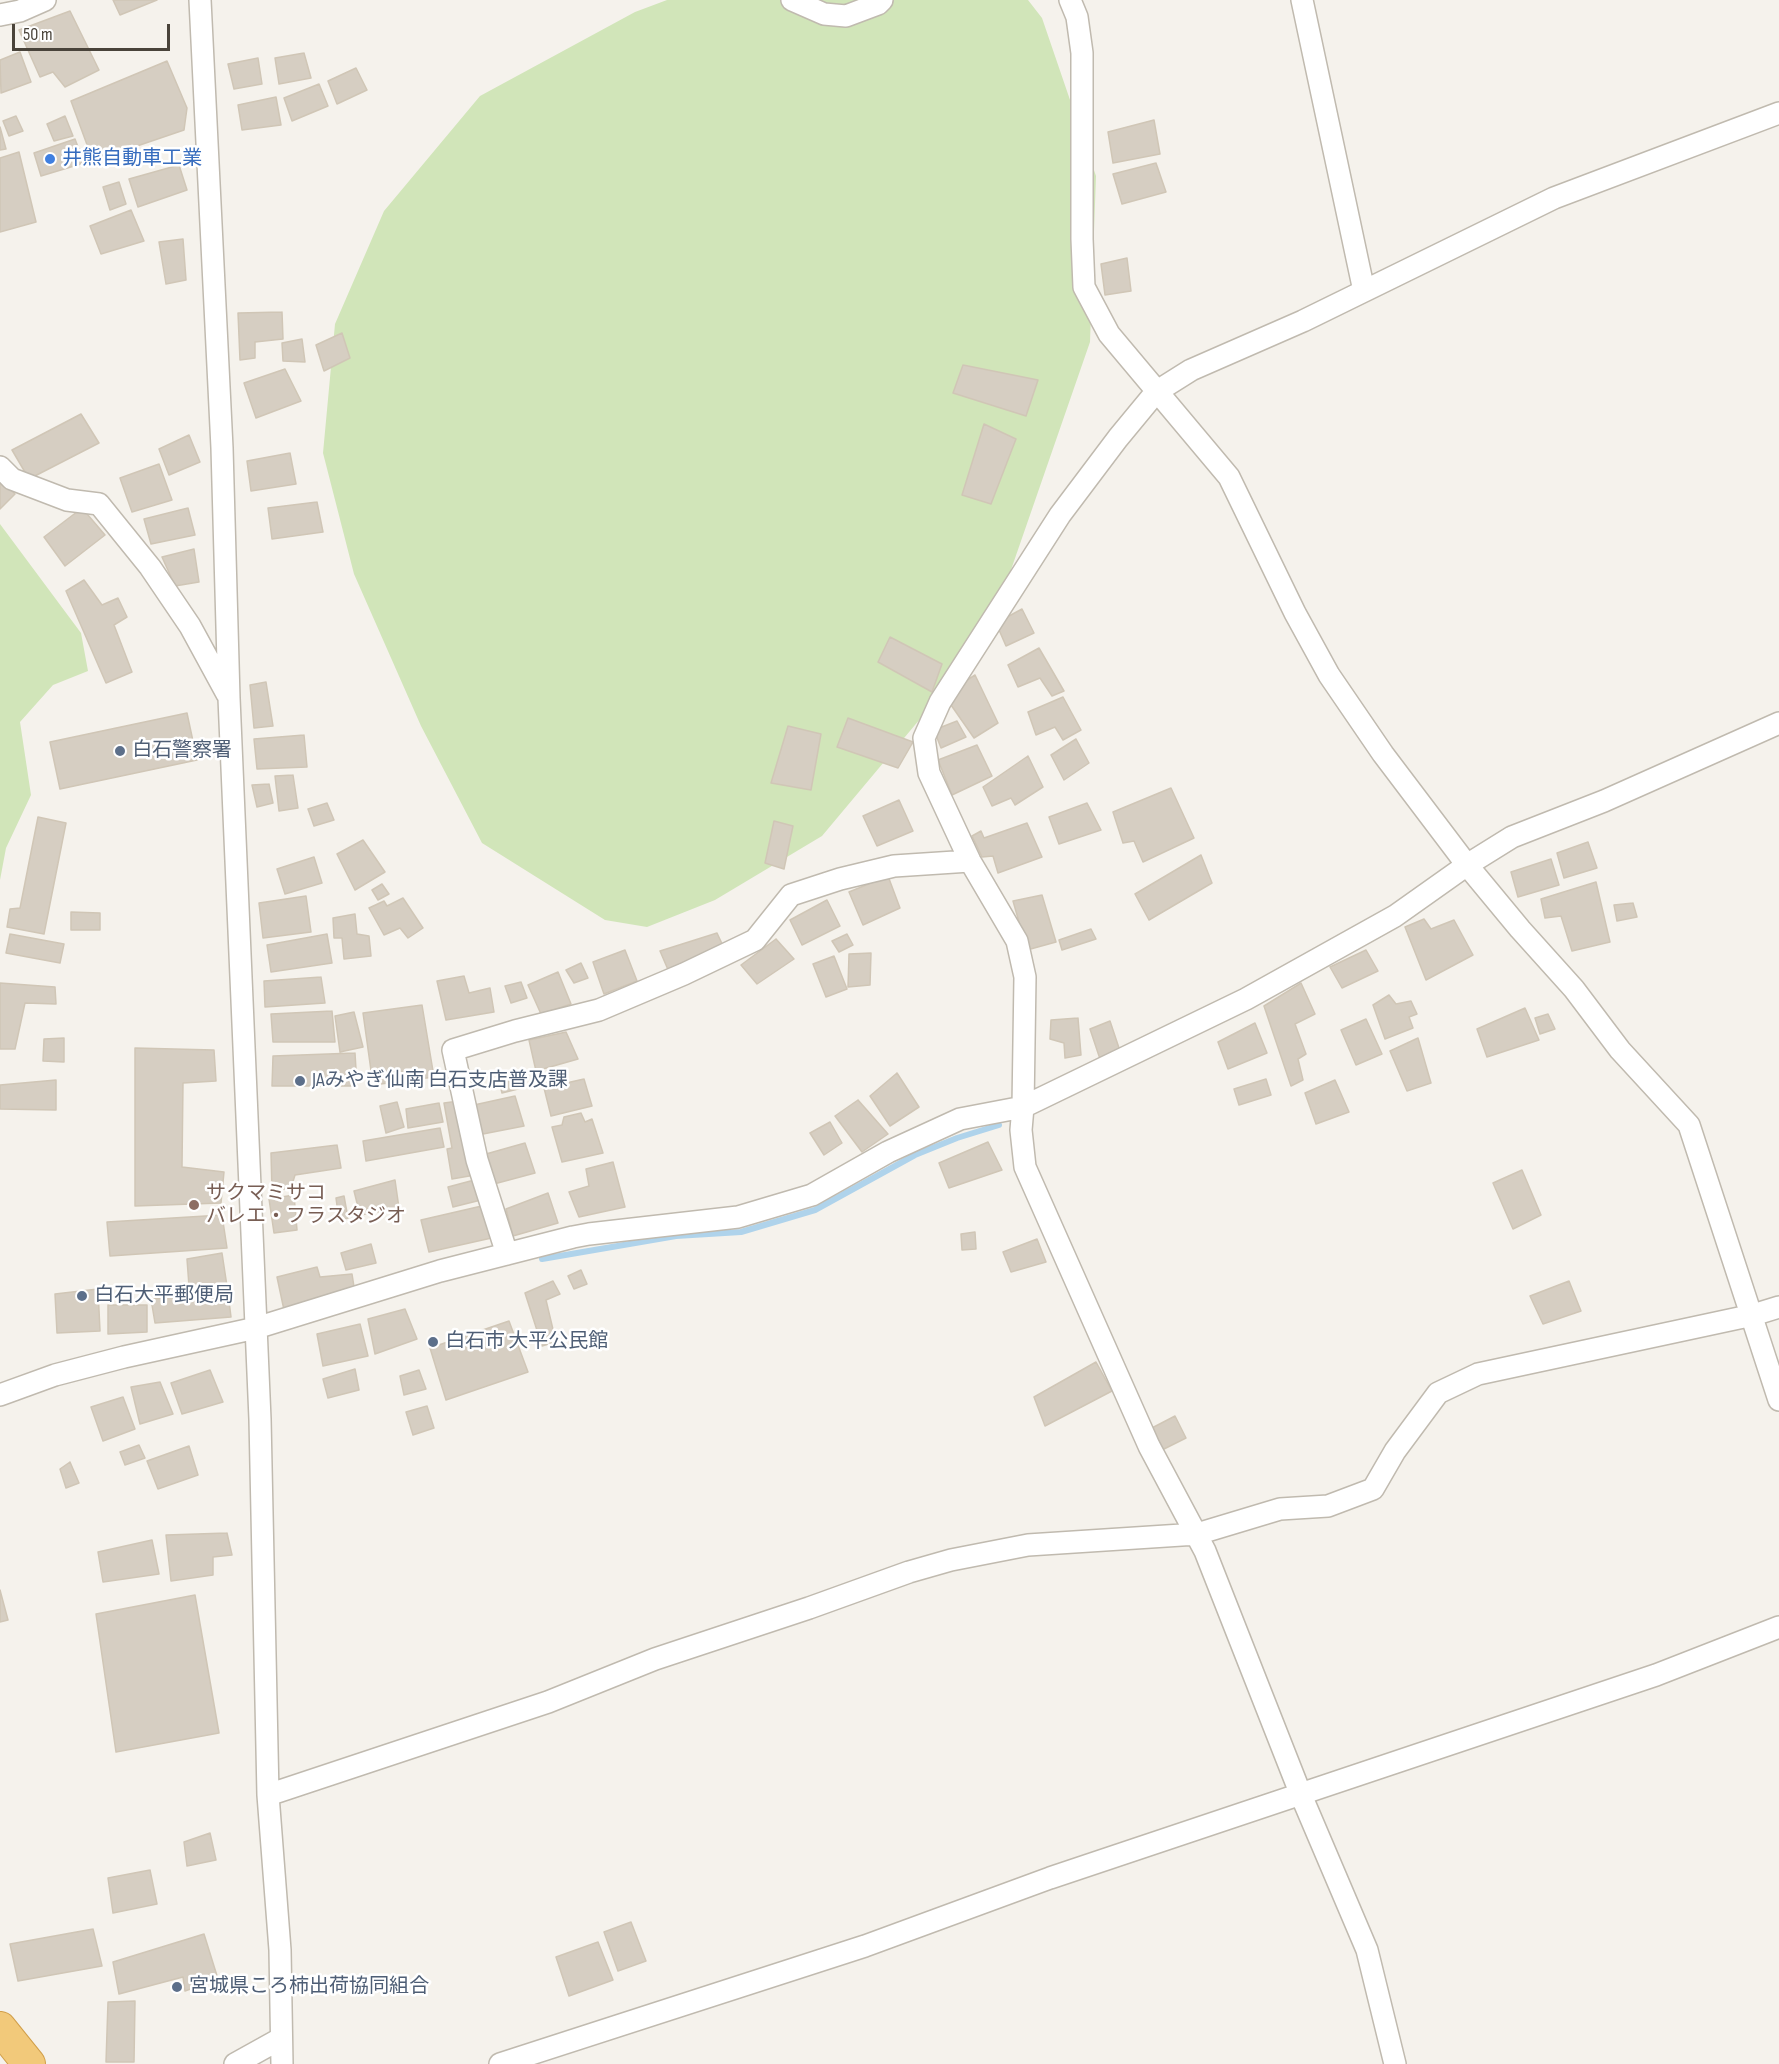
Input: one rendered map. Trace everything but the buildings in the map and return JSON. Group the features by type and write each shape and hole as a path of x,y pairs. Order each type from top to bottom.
{"highway":[{"path":"0,2028 29,2064"}],"street":[{"path":"0,15 45,0"},
{"path":"200,0 222,448 229,698 256,1328 268,1795 280,1950 282,2064"},
{"path":"792,0 824,14 846,16 878,4 882,0"},
{"path":"1070,0 1077,17 1082,53 1084,287 1109,334 1229,477 1295,613 1329,675 1383,754 1467,865 1574,989 1620,1050 1689,1125 1779,1400"},
{"path":"1302,0 1364,291"},
{"path":"1395,2064 1367,1950 1301,1795 1197,1534 1149,1446 1025,1167 1021,1130 1025,977 1017,941 970,861 929,773 924,738 940,702 1060,515 1156,392 1191,370 1303,321 1554,198 1779,113"},
{"path":"0,467 12,479 56,496 67,500 99,504 150,567 190,626 229,698"},
{"path":"0,1395 66,1372 256,1328 440,1271 507,1254 589,1234 738,1217 812,1195 888,1152 960,1119 1023,1107 1246,999 1395,916 1467,865 1512,837 1604,801 1779,723"},
{"path":"507,1254 477,1160 453,1050 600,1010 684,974 755,940 791,895 840,879 894,866 970,861"},
{"path":"268,1795 548,1702 655,1659 909,1572 951,1560 1028,1545 1197,1534 1280,1509 1328,1506 1373,1489 1395,1451 1438,1393 1478,1374 1753,1315 1779,1307"},
{"path":"500,2064 865,1946 1050,1878 1656,1675 1779,1627"},
{"path":"235,2064 280,2039"}],"green space":[{"path":"667,0 1028,0 1042,18 1096,176 1090,342 987,639 822,836 715,900 647,927 605,920 482,843 421,726 354,574 323,453 335,324 384,211 480,96 635,12"},
{"path":"0,524 81,633 88,671 53,685 20,722 31,795 6,848 0,880"}],"waterway":[{"path":"542,1259 676,1236 741,1232 815,1210 915,1155 957,1138 999,1125"}],"place":[{"name":"井熊自動車工業","path":"50,159"},
{"name":"白石警察署","path":"120,751"},
{"name":"JAみやぎ仙南 白石支店普及課","path":"300,1081"},
{"name":"サクマミサコ バレエ・フラスタジオ","path":"194,1205"},
{"name":"白石大平郵便局","path":"82,1296"},
{"name":"白石市 大平公民館","path":"433,1342"},
{"name":"宮城県ころ柿出荷協同組合","path":"177,1987"}]}
